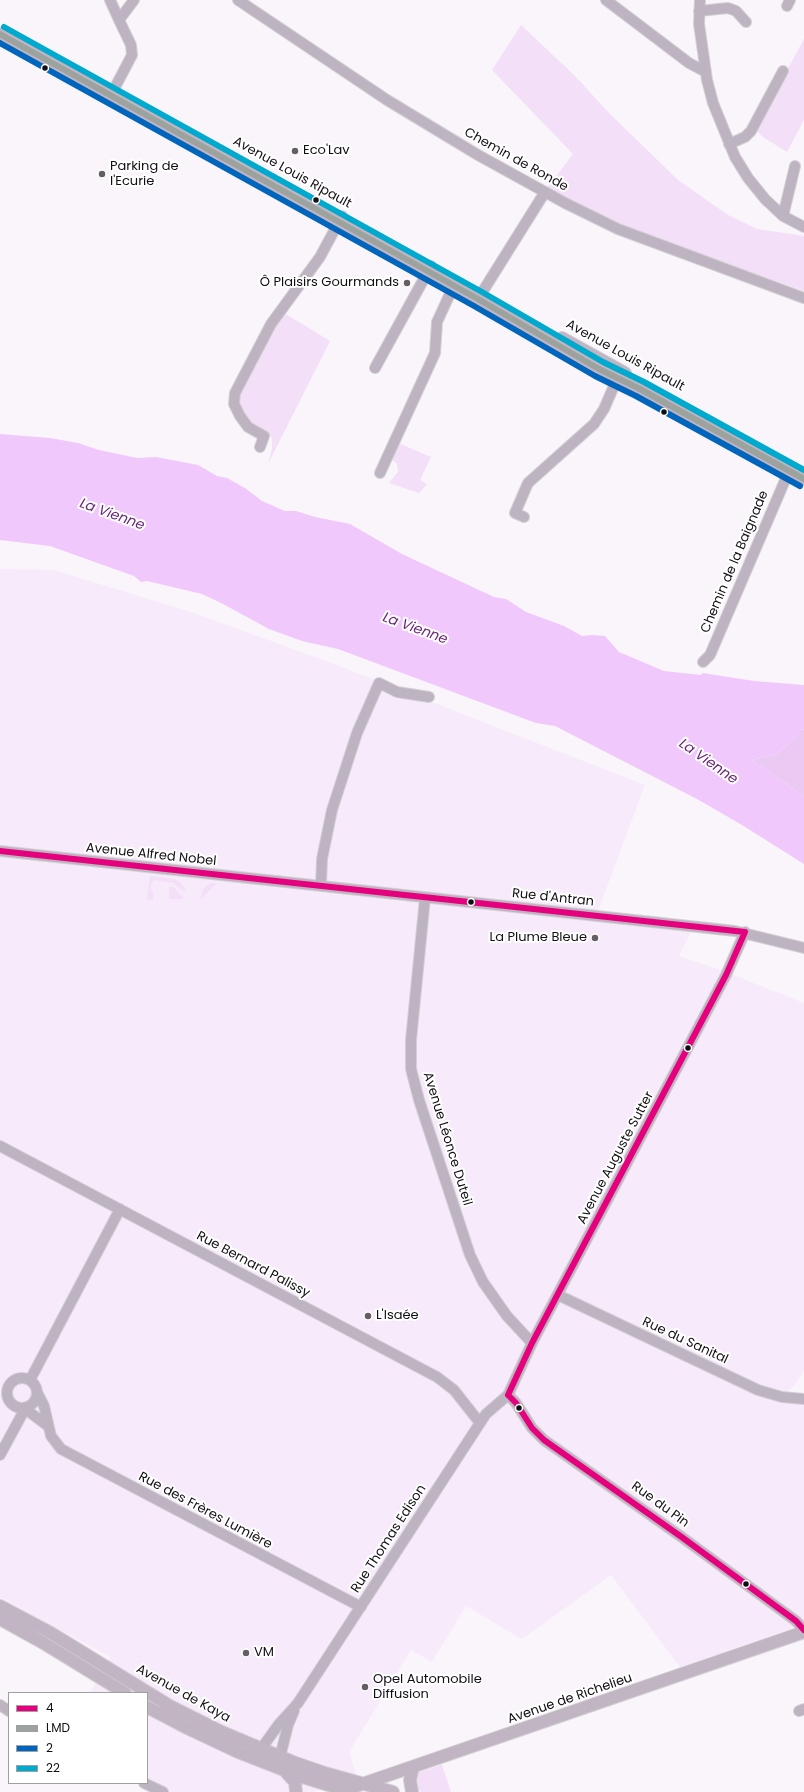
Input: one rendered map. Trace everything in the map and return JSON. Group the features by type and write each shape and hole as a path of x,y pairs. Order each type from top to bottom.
{"main road":[{"path":"0,28 115,94"},
{"path":"0,34 115,94"},
{"name":"Avenue Louis Ripault","path":"115,94 480,296 599,369 619,374 804,472"},
{"name":"Avenue Louis Ripault","path":"430,268 454,285 480,296"},
{"name":"Avenue Louis Ripault","path":"619,374 804,480"},
{"name":"Avenue de Kaya","path":"0,1606 51,1633 147,1692"},
{"path":"0,1619 45,1644 122,1692"},
{"name":"Avenue de Richelieu","path":"344,1791 804,1631"},
{"name":"Avenue de Kaya","path":"148,1693 170,1706 222,1732 261,1755 271,1766 344,1791"},
{"name":"Avenue de Kaya","path":"148,1708 204,1737 261,1755 280,1756 363,1784 393,1792"},
{"path":"412,1792 410,1780 413,1767"},
{"path":"285,1771 295,1782 296,1792"}],"street":[{"path":"110,0 131,45 132,55 115,94"},
{"path":"119,20 134,0"},
{"name":"Chemin de Ronde","path":"238,0 387,100 478,155 585,214 618,229 804,298"},
{"path":"606,0 688,63 706,72"},
{"path":"700,0 699,11 706,72 713,102 729,144 748,178 765,199 783,216 804,227"},
{"path":"699,11 728,8 736,11 746,22"},
{"path":"729,144 745,137 751,132 783,71"},
{"path":"783,216 795,166"},
{"path":"480,296 545,192"},
{"path":"260,447 264,436 248,426 240,416 234,404 235,393 271,324 320,257 340,219"},
{"path":"375,368 430,268"},
{"path":"380,473 435,353 437,322 454,285"},
{"path":"524,517 515,513 528,483 594,424 604,409 619,374"},
{"name":"Chemin de la Baignade","path":"703,662 710,655 789,471"},
{"path":"321,886 322,859 332,810 357,733 379,683 397,692 429,697"},
{"name":"Avenue Alfred Nobel","path":"0,852 298,884"},
{"name":"Rue d'Antran","path":"298,884 745,932 804,948"},
{"name":"Avenue Léonce Duteil","path":"425,898 411,1040 411,1069 419,1100 470,1256 483,1282 507,1316 532,1343"},
{"name":"Avenue Auguste Sutter","path":"508,1395 532,1343 726,975 745,932"},
{"name":"Rue Bernard Palissy","path":"0,1146 437,1377 454,1390 480,1423"},
{"path":"30,1380 120,1209"},
{"name":"Rue du Sanital","path":"558,1295 758,1390 782,1397 804,1398"},
{"path":"0,1455 26,1407 33,1403 37,1392 30,1380 25,1378 16,1379 12,1382 8,1390 8,1395 12,1403 21,1407 26,1407"},
{"name":"Rue des Frères Lumière","path":"37,1392 44,1406 51,1436 57,1446 361,1607"},
{"name":"Rue Thomas Edison","path":"271,1766 280,1756 288,1725 298,1703 486,1414 508,1395"},
{"name":"Rue du Pin","path":"508,1395 516,1403 532,1428 544,1440 683,1538 796,1621 804,1631"},
{"name":"Rue des Frères Lumière","path":"26,1407 28,1411 48,1426"},
{"name":"Rue Thomas Edison","path":"261,1755 279,1724 298,1703"},
{"path":"146,1784 163,1792"}],"shaded area":[{"path":"521,25 575,76 610,114 678,180 728,215 757,229 804,236 804,291 636,231 593,213 547,188 573,154 492,70"},
{"path":"804,39 804,120 787,152 763,137 755,129"},
{"path":"284,313 330,341 268,464 272,449 272,438 247,419 239,405 239,397 267,338"},
{"path":"398,443 431,457 420,480 427,484 419,493 389,483 398,472 397,464 391,459"},
{"path":"0,569 54,570 194,613 337,665 645,785 598,911 691,932 679,956 723,971 804,1003 804,1370 796,1383 784,1396 804,1397 804,1624 680,1667 611,1575 522,1639 466,1606 432,1662 411,1650 349,1752 357,1777 313,1792 171,1792 148,1781 148,1692 91,1692 110,1657 0,1597"},
{"path":"804,729 804,796 752,760 775,755 795,739 799,731"},
{"path":"150,876 175,879 181,883 186,891 183,891 173,883 154,880 151,885 153,900 147,899"},
{"path":"210,883 217,883 200,900 203,889"},
{"path":"169,887 174,887 180,895 183,896 183,899 169,899"},
{"path":"442,1765 451,1792 421,1792 415,1782 416,1775 419,1772"}],"water":[{"name":"La Vienne","path":"0,434 50,438 78,443 99,450 137,458 156,457 198,465 217,476 227,478 245,488 262,501 285,511 296,511 315,517 350,524 402,554 494,597 506,599 526,612 564,626 582,636 605,636 619,652 664,671 701,675 703,673 754,681 804,685 804,729 799,731 795,739 775,755 752,760 804,796 804,864 697,799 555,726 536,723 338,649 302,641 269,629 202,594 147,581 141,582 134,576 50,546 0,540"}],"transit line":[{"name":"22","path":"4,27 482,292 603,362 644,382 804,470"},
{"name":"LMD","path":"0,34 478,299 599,369 640,389 804,479"},
{"name":"2","path":"0,43 474,306 595,376 636,396 800,486"},
{"name":"4","path":"0,851 745,932"},
{"name":"4","path":"508,1395 532,1343 726,975 745,932"},
{"name":"4","path":"508,1395 516,1403 532,1428 544,1440 683,1538 796,1621 804,1630"}],"place":[{"name":"Eco'Lav","path":"295,151"},
{"name":"Parking de l'Ecurie","path":"102,174"},
{"name":"Ô Plaisirs Gourmands","path":"407,283"},
{"name":"La Plume Bleue","path":"595,938"},
{"name":"L'Isaée","path":"368,1316"},
{"name":"VM","path":"246,1653"},
{"name":"Opel Automobile Diffusion","path":"365,1687"}]}
